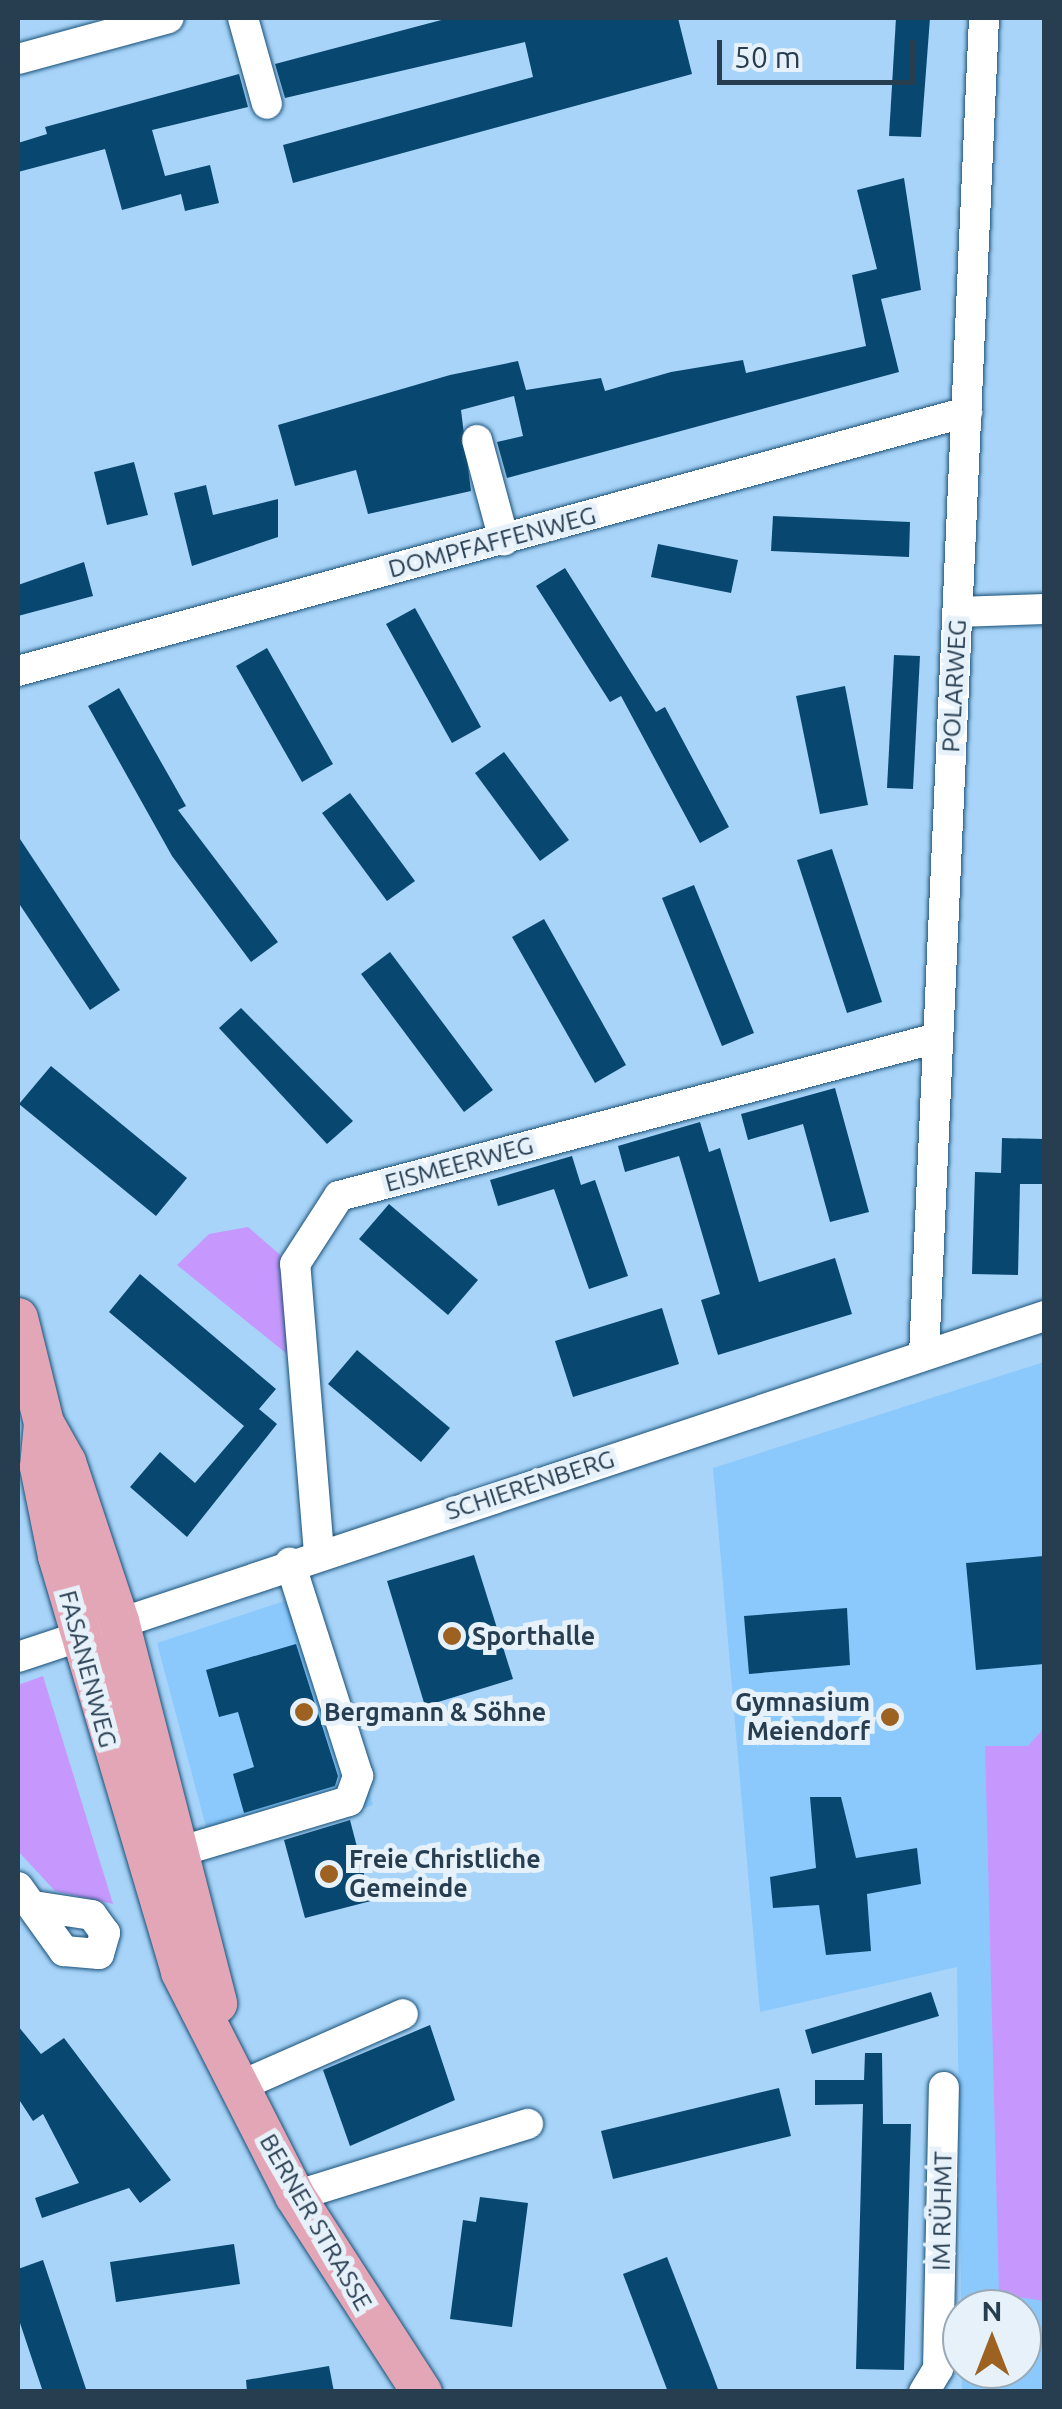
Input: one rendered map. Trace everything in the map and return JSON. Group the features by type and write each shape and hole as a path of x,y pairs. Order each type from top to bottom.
{"main road":[{"name":"FASANENWEG","path":"18,1318 44,1424 47,1509 79,1635 174,1905"},
{"name":"FASANENWEG","path":"44,1424 66,1462 119,1621 178,1852 174,1905"},
{"name":"BERNER STRASSE","path":"174,1905 222,2046 295,2196 422,2392"}],"street":[{"path":"18,58 169,18"},
{"path":"243,18 267,104"},
{"name":"POLARWEG","path":"924,1356 984,18"},
{"name":"DOMPFAFFENWEG","path":"18,670 967,412"},
{"path":"476,440 504,540"},
{"path":"958,612 1044,609"},
{"name":"EISMEERWEG","path":"178,1852 349,1801 358,1776 305,1558 295,1264 339,1196 938,1038"},
{"name":"SCHIERENBERG","path":"18,1657 305,1558 1044,1316"},
{"path":"240,2086 403,2014"},
{"name":"IM RÜHMT","path":"924,2392 938,2369 944,2087"},
{"path":"295,2196 528,2124"}],"shaded area":[{"path":"248,1227 286,1260 287,1354 177,1265 209,1234"},
{"name":"Gymnasium Meiendorf","path":"1044,1362 1044,2391 962,2391 1042,2389 1042,2289 961,2289 957,1967 760,2012 713,1468"},
{"path":"312,1592 373,1805 213,1853 157,1643"},
{"path":"43,1676 113,1904 55,1891 18,1851 18,1685"},
{"path":"1044,1728 1044,2301 1042,2289 999,2289 985,1746 1028,1746"}],"building":[{"path":"449,18 678,18 692,74 293,183 283,145 533,77 525,42 285,98 275,64"},
{"path":"896,18 930,18 921,137 889,136"},
{"path":"239,74 248,107 152,130 165,176 210,165 219,203 185,211 181,194 122,210 105,149 18,172 18,143 47,134 45,127"},
{"path":"904,178 921,290 881,299 899,372 507,478 497,442 523,436 514,396 461,410 471,491 368,514 356,470 295,486 278,425 450,375 518,361 526,390 601,378 605,391 671,372 743,360 746,373 866,346 852,275 877,269 857,190"},
{"path":"134,462 148,515 107,525 94,472"},
{"path":"206,485 213,515 278,499 278,537 192,566 174,493"},
{"path":"773,516 910,522 909,557 771,551"},
{"path":"658,544 738,560 731,593 651,577"},
{"path":"84,562 93,596 18,616 18,585"},
{"path":"565,568 656,712 665,707 729,827 700,843 621,696 610,702 536,586"},
{"path":"415,608 481,727 452,743 386,624"},
{"path":"267,648 333,764 302,782 236,666"},
{"path":"894,655 920,656 913,789 887,788"},
{"path":"845,686 868,805 820,814 796,696"},
{"path":"119,688 186,806 178,810 278,942 251,962 172,856 88,706"},
{"path":"504,752 569,840 540,861 475,773"},
{"path":"350,793 415,881 387,901 322,813"},
{"path":"18,836 120,990 90,1010 18,902"},
{"path":"832,849 882,1002 847,1013 797,860"},
{"path":"694,885 754,1033 722,1046 662,898"},
{"path":"544,919 626,1065 595,1083 512,937"},
{"path":"390,952 493,1090 464,1112 361,974"},
{"path":"241,1008 353,1121 327,1144 219,1028"},
{"path":"51,1066 187,1178 156,1216 19,1104"},
{"path":"835,1088 869,1212 830,1222 803,1124 748,1140 741,1114"},
{"path":"700,1122 709,1152 720,1148 759,1282 835,1258 852,1314 718,1355 701,1300 720,1294 679,1156 625,1172 618,1146"},
{"path":"1002,1138 1044,1139 1044,1184 1020,1184 1018,1275 972,1274 975,1172 1001,1173"},
{"path":"572,1156 581,1185 595,1180 628,1276 589,1289 554,1189 498,1206 490,1180"},
{"path":"389,1204 478,1280 448,1315 359,1239"},
{"path":"140,1274 276,1389 259,1409 277,1424 187,1537 130,1487 160,1452 195,1483 244,1426 109,1312"},
{"path":"662,1308 679,1364 573,1397 555,1341"},
{"path":"357,1350 450,1428 421,1462 328,1384"},
{"name":"Sporthalle","path":"474,1555 513,1679 425,1706 387,1581"},
{"path":"1044,1556 1044,1664 976,1670 966,1563"},
{"path":"847,1608 850,1665 749,1674 744,1616"},
{"path":"296,1644 338,1776 335,1786 244,1813 233,1774 254,1767 238,1712 219,1717 206,1670"},
{"path":"810,1797 841,1797 856,1858 917,1848 921,1884 867,1894 871,1951 826,1955 819,1905 773,1908 770,1877 816,1868"},
{"name":"Freie Christliche Gemeinde","path":"350,1820 371,1901 305,1918 284,1840"},
{"path":"931,1992 939,2016 812,2054 805,2030"},
{"path":"430,2025 455,2100 350,2146 323,2070"},
{"path":"18,2026 41,2054 64,2038 171,2180 140,2203 129,2188 42,2218 35,2198 79,2183 43,2114 33,2121 18,2098"},
{"path":"865,2053 882,2053 883,2124 911,2124 904,2370 856,2369 863,2104 815,2105 815,2080 864,2080"},
{"path":"779,2088 791,2136 613,2179 601,2131"},
{"path":"480,2197 528,2203 512,2327 450,2319 463,2220 476,2222"},
{"path":"234,2244 240,2284 116,2302 110,2262"},
{"path":"667,2257 719,2392 668,2392 623,2274"},
{"path":"43,2260 87,2392 43,2392 18,2317 18,2269"},
{"path":"329,2366 334,2392 247,2392 246,2380"}],"place":[{"name":"Sporthalle","path":"452,1636"},
{"name":"Bergmann & Söhne","path":"304,1712"},
{"name":"Gymnasium Meiendorf","path":"890,1717"},
{"name":"Freie Christliche Gemeinde","path":"329,1874"}]}
